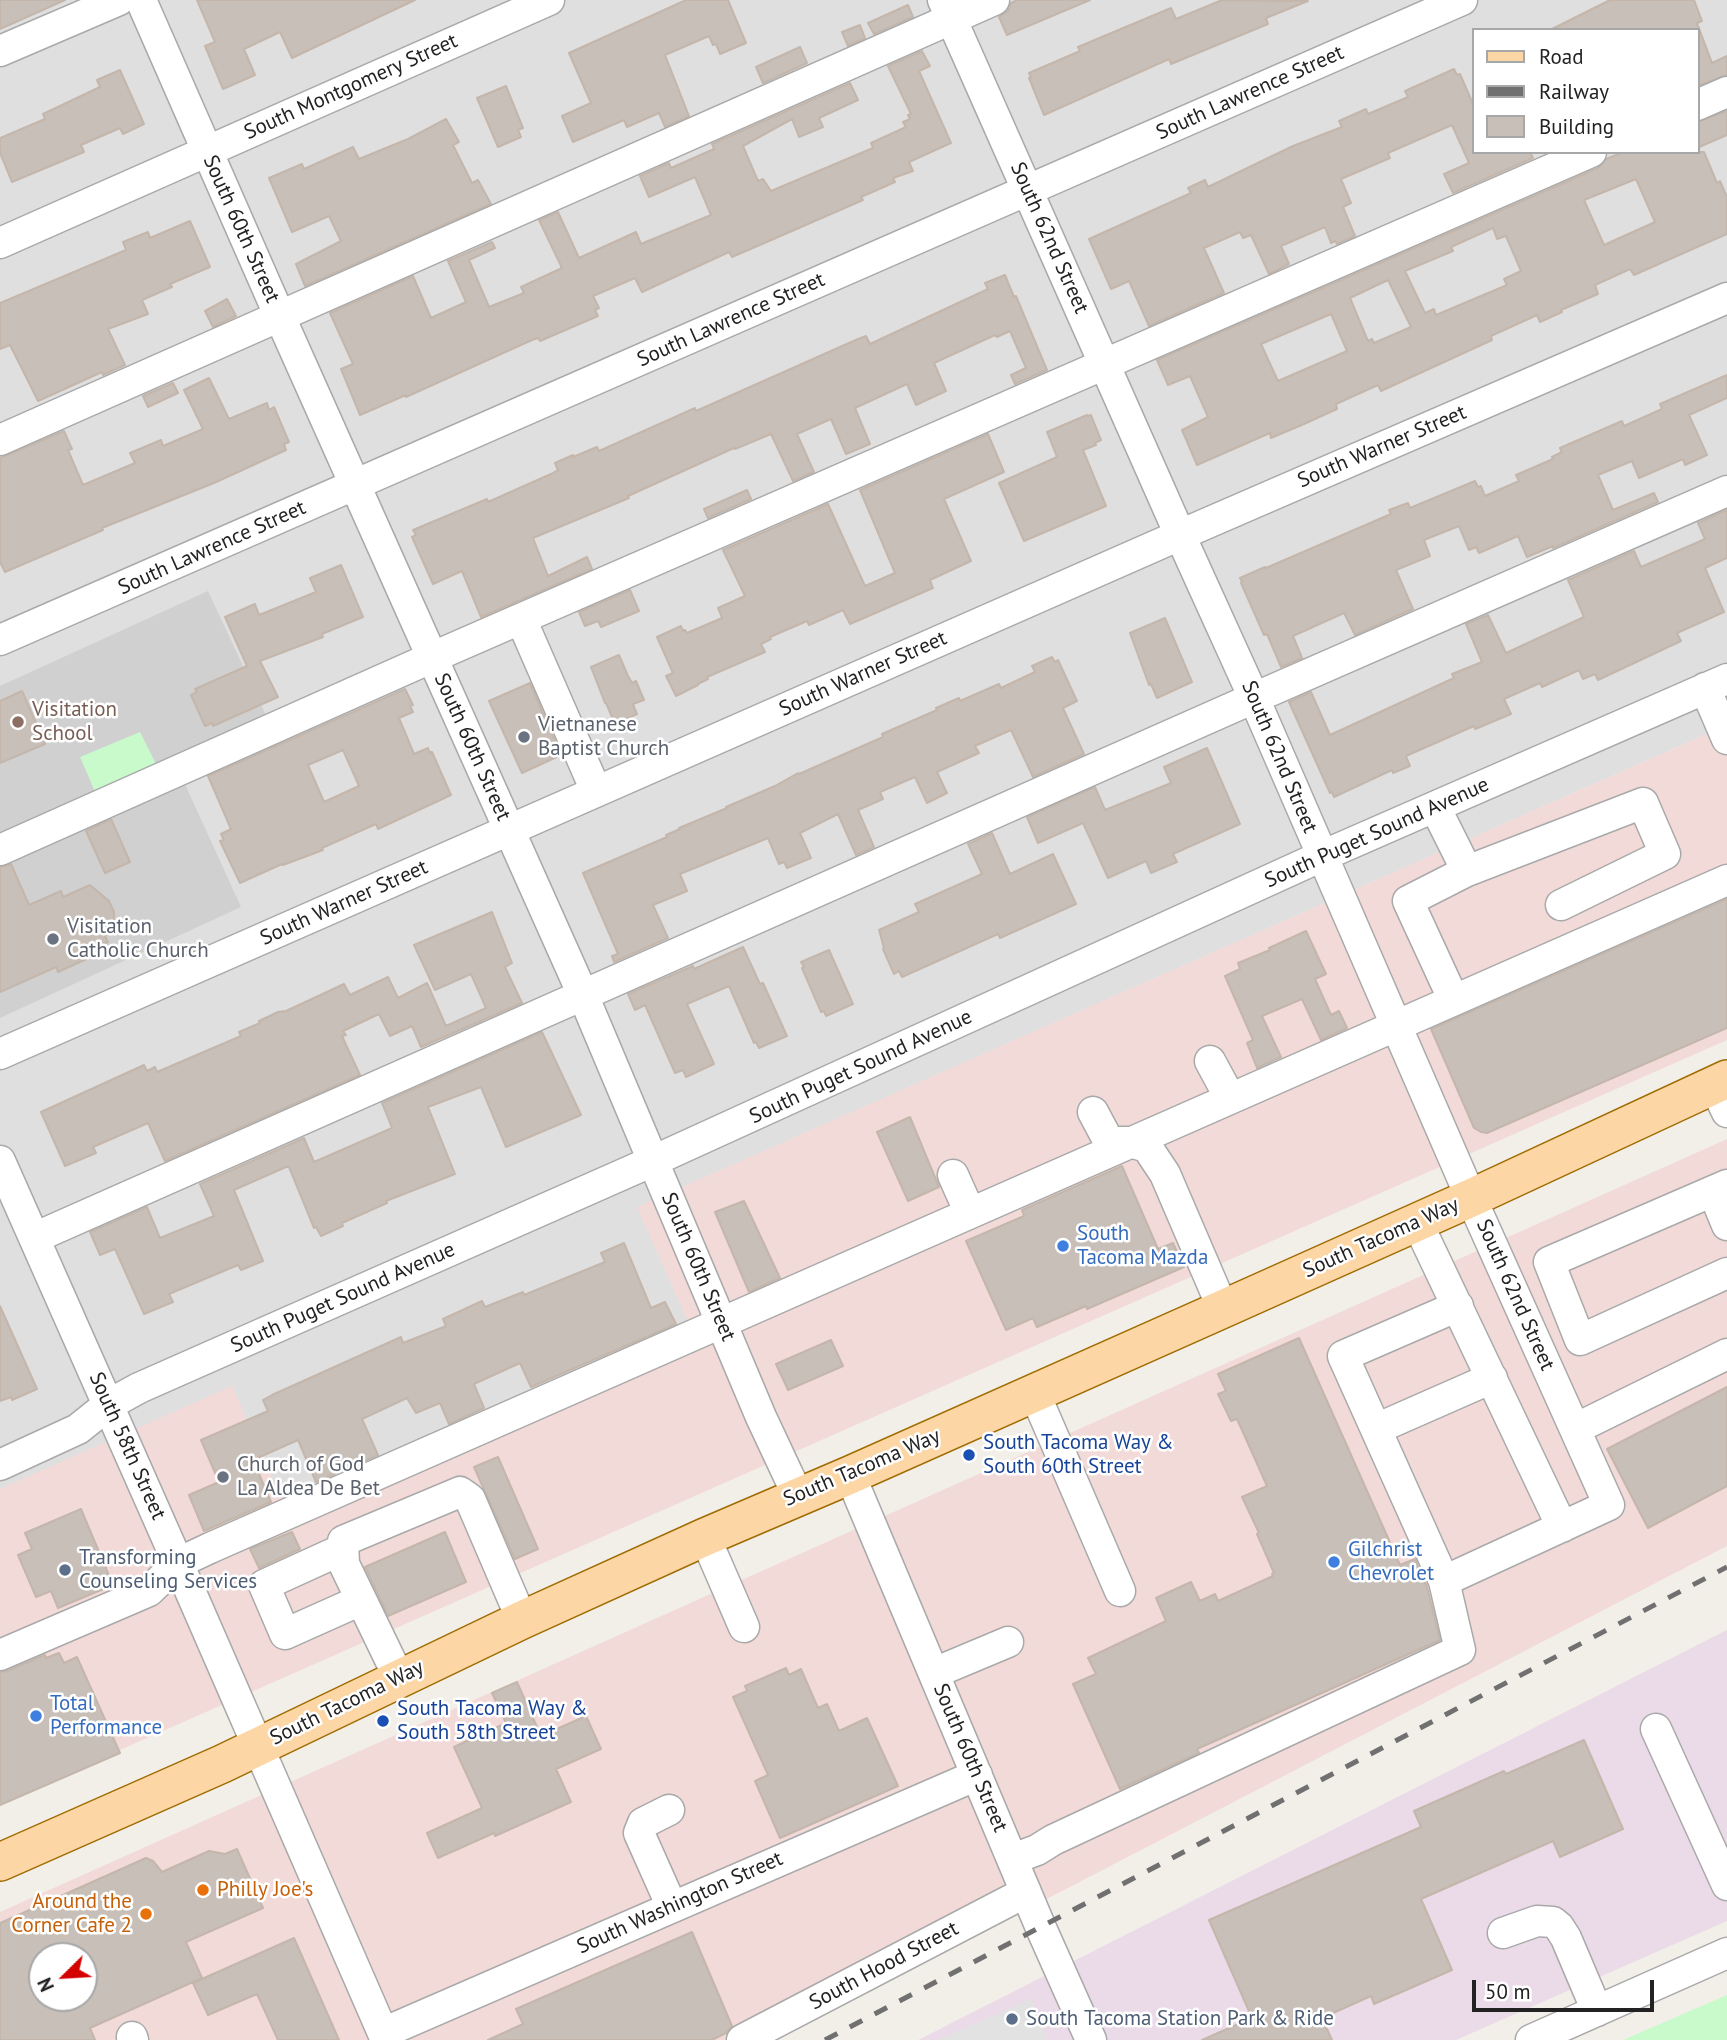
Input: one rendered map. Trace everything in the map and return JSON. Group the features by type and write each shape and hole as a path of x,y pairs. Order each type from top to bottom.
{"main road":[{"name":"South Tacoma Way","path":"0,1862 222,1764 522,1620 705,1537 1471,1198 1723,1092"}],"street":[{"path":"0,51 120,0"},
{"name":"South 60th Street","path":"141,0 583,995 761,1417 798,1496"},
{"name":"South Montgomery Street","path":"0,243 549,0"},
{"path":"0,440 280,317 947,9 993,0"},
{"name":"South Lawrence Street","path":"0,640 1462,0"},
{"name":"South 62nd Street","path":"947,9 1609,1505 1444,1581"},
{"path":"1699,104 1727,92"},
{"path":"0,850 433,657 1586,154"},
{"name":"South Warner Street","path":"0,1054 1180,535 1727,298"},
{"path":"34,1238 1727,491"},
{"path":"521,619 596,792"},
{"path":"1716,683 1727,739"},
{"name":"South Puget Sound Avenue","path":"0,1465 78,1429 108,1405 139,1388 653,1161 1322,856 1716,683"},
{"path":"1450,992 1408,901 1467,871 1643,803 1665,854 1561,905"},
{"path":"1434,807 1467,871"},
{"path":"0,1656 149,1591 178,1563 1727,880"},
{"path":"1210,1060 1230,1098"},
{"path":"1093,1112 1109,1142 1130,1142 1147,1147 1165,1174 1223,1309"},
{"name":"South 58th Street","path":"0,1161 384,2036"},
{"path":"953,1175 970,1213"},
{"path":"1727,1225 1720,1188 1549,1262 1580,1340 1727,1273"},
{"path":"1417,1222 1562,1527"},
{"path":"1013,1859 1460,1650 1444,1581 1343,1356 1458,1306"},
{"path":"1575,1429 1727,1354"},
{"path":"1376,1429 1492,1378"},
{"path":"1034,1392 1121,1591"},
{"name":"South 60th Street","path":"850,1475 1091,2040"},
{"path":"399,1678 344,1564 343,1541 460,1492 470,1499 522,1620"},
{"path":"705,1537 744,1626"},
{"path":"343,1549 264,1585 285,1634 361,1600"},
{"path":"934,1673 1008,1642"},
{"path":"1656,1730 1727,1885"},
{"name":"South Washington Street","path":"384,2036 977,1774"},
{"path":"669,1810 643,1823 639,1833 672,1907"},
{"name":"South Hood Street","path":"742,2040 1026,1892"},
{"path":"1503,1933 1537,1921 1553,1922 1566,1938 1597,2011"},
{"path":"1531,2040 1727,1953"}],"shaded area":[{"path":"0,0 1727,0 1727,725 638,1207 699,1346 294,1526 0,1489"},
{"path":"208,591 277,739 184,782 241,907 0,1018 0,686"},
{"path":"1727,725 1727,1040 0,1803 0,1489 232,1386 293,1525 699,1346 637,1207"},
{"path":"1727,1139 1727,1546 775,2040 0,2040 0,1912"},
{"path":"1727,1630 1727,1921 1456,2040 918,2040"},
{"name":"South Tacoma Station Park & Ride","path":"1031,1999 1048,2040 938,2040"}],"green space":[{"path":"140,732 158,768 96,794 80,757"},
{"path":"1727,1995 1727,2040 1623,2040"}],"building":[{"path":"0,0 65,0 0,29"},
{"path":"197,0 415,0 292,58 280,32 244,49 255,75 223,89 205,46 215,42"},
{"path":"686,0 728,0 746,43 720,54 709,36 665,55 689,116 665,127 659,113 627,127 624,120 573,142 562,116 591,103 569,53"},
{"path":"1017,0 1090,0 1007,35 999,17"},
{"path":"1222,0 1308,1 1266,18 1268,24 1171,64 1169,59 1044,115 1029,73 1080,51 1078,47 1171,8 1176,19"},
{"path":"1610,0 1694,0 1702,21 1697,23 1699,28 1554,28"},
{"path":"908,5 913,17 874,34 868,23"},
{"path":"860,25 865,38 848,46 842,32"},
{"path":"1699,28 1712,63 1727,56 1727,75 1699,85"},
{"path":"800,47 807,63 763,83 756,67"},
{"path":"922,51 930,66 919,71 951,143 909,162 913,171 893,178 895,182 861,197 863,200 732,257 729,252 642,292 635,278 593,296 599,308 595,310 598,316 540,341 538,338 532,340 360,415 341,369 353,364 330,313 413,276 431,318 466,302 448,261 492,242 495,248 469,260 489,307 524,293 521,287 562,268 539,220 558,212 579,258 636,232 641,244 711,215 695,177 649,197 640,176 669,163 671,168 714,149 712,144 850,83 858,100 819,118 823,127 799,137 792,119 743,146 758,181 763,179 771,191 873,148 871,143 906,127 903,122 910,119 908,115 911,114 888,66"},
{"path":"1454,69 1457,75 1460,74 1472,102 1472,154 1531,154 1533,158 1453,193 1444,174 1469,163 1452,125 1388,153 1390,158 1341,179 1351,203 1343,207 1355,236 1337,244 1335,241 1331,243 1325,227 1281,246 1289,264 1269,274 1251,235 1243,238 1240,232 1204,248 1224,293 1149,326 1129,281 1111,289 1089,239 1191,193 1188,188 1205,180 1208,187 1293,146 1342,127 1339,121 1366,109 1368,114 1408,97 1405,91"},
{"path":"120,70 144,124 123,134 120,128 81,145 84,152 12,182 0,153 0,138 45,119 43,114 100,87 97,80"},
{"path":"506,86 523,128 518,130 521,137 498,147 477,98"},
{"path":"1727,111 1727,135 1699,147 1699,121"},
{"path":"446,119 459,142 453,145 472,183 478,180 491,204 305,286 296,264 341,241 329,216 292,232 269,178 302,164 304,169 353,147 359,159 408,139"},
{"path":"1704,152 1717,183 1720,181 1727,197 1727,234 1634,275 1630,269 1595,285 1598,294 1540,322 1537,315 1491,336 1492,340 1381,391 1378,385 1336,404 1337,409 1304,424 1271,438 1270,433 1197,465 1182,430 1208,417 1190,376 1168,385 1157,360 1598,168 1606,159 1619,154","holes":["1636,179 1655,222 1604,245 1584,200","1493,228 1497,239 1506,236 1521,271 1504,279 1507,285 1436,315 1434,309 1425,313 1405,271 1453,251 1451,247","1388,280 1411,327 1374,343 1372,339 1368,341 1350,298","1331,314 1347,351 1278,381 1261,344"]},
{"path":"190,221 210,267 170,284 172,287 142,300 148,314 108,329 125,365 103,375 102,372 38,401 10,345 0,349 0,303 126,250 123,242 148,232 150,238"},
{"path":"1005,275 1047,370 1015,384 1011,375 1026,368 1010,331 997,337 995,335 934,363 946,391 916,405 907,384 855,408 870,444 846,454 831,419 797,434 814,472 793,481 771,434 533,538 548,576 587,557 592,569 481,617 462,571 433,584 412,537 416,535 413,530 487,499 488,502 551,474 558,470 555,463 573,455 597,447 599,451 858,339 866,336 870,344 988,289 985,283"},
{"path":"227,299 236,316 213,327 205,311"},
{"path":"1727,375 1727,398 1689,415 1707,455 1685,465 1683,459 1639,478 1632,461 1598,475 1613,510 1654,493 1658,502 1527,557 1518,536 1479,553 1476,547 1469,550 1459,526 1424,540 1430,556 1396,570 1413,609 1355,635 1344,613 1293,636 1302,658 1281,667 1240,578 1391,514 1389,510 1408,503 1410,508 1475,481 1478,487 1481,486 1485,496 1519,481 1516,475 1553,459 1552,457 1562,452 1560,448 1622,421 1624,426 1662,409 1660,404"},
{"path":"209,378 229,419 267,403 269,410 274,407 289,442 284,444 286,450 5,572 0,562 0,458 64,431 72,449 68,450 83,485 135,463 130,453 161,440 163,446 203,429 184,390"},
{"path":"173,383 178,393 148,407 143,396"},
{"path":"1091,415 1101,440 1083,450 1106,506 1024,541 999,483 1057,457 1047,432"},
{"path":"988,434 1004,472 944,499 971,561 930,580 933,588 850,624 843,610 809,625 807,621 770,637 771,639 761,644 765,652 707,677 708,679 676,696 666,676 673,673 657,637 681,626 687,633 722,618 718,608 745,596 723,550 828,504 865,586 895,573 860,490"},
{"path":"747,490 751,499 708,518 704,509"},
{"path":"1727,510 1727,558 1705,568 1724,612 1677,633 1681,641 1598,680 1595,674 1583,679 1579,670 1542,687 1540,683 1504,699 1511,714 1475,729 1474,726 1406,756 1410,766 1393,773 1392,770 1334,797 1332,792 1330,793 1289,702 1311,692 1330,735 1454,678 1452,674 1482,662 1466,624 1488,615 1506,653 1584,617 1568,580 1634,551 1641,567 1705,539 1698,523"},
{"path":"341,565 363,617 322,634 323,637 260,661 278,697 213,726 212,723 205,726 191,695 197,692 195,689 247,666 225,617 255,604 259,615 316,592 310,578"},
{"path":"630,590 639,611 601,627 598,621 585,626 579,612"},
{"path":"1165,618 1192,682 1157,698 1151,684 1149,685 1130,633"},
{"path":"619,655 628,676 632,683 636,681 644,700 633,704 637,714 615,724 591,667"},
{"path":"1052,657 1055,662 1058,660 1077,701 1063,708 1084,754 1033,777 1011,730 975,746 979,753 937,772 947,793 927,803 915,777 880,792 883,799 858,810 874,847 856,855 838,814 800,833 811,858 787,868 784,862 779,864 768,838 680,874 687,891 653,905 668,938 614,962 612,956 618,954 583,873 667,837 666,835 679,828 775,786 798,773 883,737 882,734 937,710 936,708 999,684 1001,688 1035,672 1032,666"},
{"path":"530,683 561,755 522,773 489,701"},
{"path":"405,689 413,705 410,706 413,712 399,718 414,754 428,748 430,753 432,752 451,795 378,829 376,824 322,848 323,850 282,864 240,883 220,841 224,840 221,834 231,829 208,776","holes":["343,750 359,786 324,802 308,765"]},
{"name":"Visitation School","path":"22,691 45,744 0,763 0,701"},
{"path":"1207,748 1240,824 1173,854 1177,862 1151,873 1146,861 1108,878 1083,823 1038,843 1027,817 1095,787 1105,810 1171,783 1164,767"},
{"path":"111,819 130,862 105,873 86,831"},
{"path":"992,833 1010,874 1053,854 1076,904 1000,938 998,934 902,977 899,971 894,974 883,949 879,930 919,912 915,904 982,874 968,844"},
{"name":"Visitation Catholic Church","path":"11,864 29,905 61,891 63,897 90,885 109,901 114,919 112,928 105,936 108,942 88,950 91,957 58,972 56,967 0,992 0,867"},
{"path":"1727,899 1727,1028 1487,1133 1474,1128 1431,1029"},
{"path":"492,912 512,963 505,967 522,1003 421,1047 412,1026 390,1036 379,1014 343,1031 346,1035 342,1036 360,1075 165,1161 148,1123 93,1147 96,1153 65,1166 41,1112 144,1065 147,1071 155,1067 157,1072 241,1036 239,1032 260,1023 259,1021 344,984 350,995 388,977 398,998 427,983 446,1026 486,1008 471,974 435,990 414,945"},
{"path":"1306,931 1326,974 1315,979 1331,1015 1339,1011 1347,1028 1321,1040 1302,999 1262,1016 1281,1057 1257,1068 1247,1043 1253,1040 1225,976 1240,969 1238,963"},
{"path":"743,947 787,1036 759,1048 756,1042 754,1043 729,986 687,1004 714,1064 686,1077 683,1070 675,1073 645,1005 635,1010 628,994"},
{"path":"829,950 853,1004 826,1016 824,1011 821,1012 801,962"},
{"path":"542,1032 581,1115 506,1147 481,1087 428,1107 455,1174 386,1201 387,1203 342,1223 343,1226 321,1236 316,1227 314,1228 289,1167 234,1190 263,1261 241,1270 238,1265 169,1294 173,1302 144,1314 115,1249 100,1255 90,1232 147,1207 160,1238 214,1216 200,1184 304,1138 314,1162 392,1128 382,1103"},
{"path":"910,1117 939,1187 908,1201 877,1132"},
{"name":"South Tacoma Mazda","path":"1122,1166 1158,1249 1173,1243 1184,1267 1087,1309 1086,1306 1037,1327 1033,1318 1006,1330 966,1241 1024,1216 1022,1210"},
{"path":"744,1201 780,1278 749,1292 715,1212"},
{"path":"624,1243 651,1308 665,1302 676,1324 531,1387 520,1363 474,1384 484,1408 449,1424 440,1403 416,1413 407,1398 362,1419 378,1455 316,1482 298,1440 253,1460 271,1502 204,1531 189,1495 219,1482 201,1440 268,1411 263,1400 272,1395 401,1337 403,1343 446,1326 443,1319 482,1301 485,1307 523,1292 524,1295 605,1262 601,1253"},
{"path":"0,1306 37,1389 12,1400 11,1397 0,1401"},
{"name":"Gilchrist Chevrolet","path":"1299,1338 1400,1565 1415,1559 1427,1587 1440,1640 1197,1749 1199,1753 1120,1789 1073,1684 1096,1674 1088,1658 1166,1621 1156,1598 1191,1582 1200,1601 1215,1594 1218,1601 1273,1576 1257,1534 1259,1533 1242,1497 1267,1486 1237,1419 1231,1421 1218,1394 1226,1391 1218,1374"},
{"path":"831,1340 843,1366 788,1390 776,1364"},
{"path":"1727,1387 1727,1486 1648,1528 1607,1449"},
{"path":"498,1457 538,1549 515,1559 474,1467"},
{"name":"Transforming Counseling Services","path":"81,1509 113,1585 58,1608 51,1591 36,1597 18,1555 32,1549 25,1533"},
{"path":"292,1532 300,1549 259,1568 250,1549"},
{"path":"445,1532 466,1582 388,1616 365,1567"},
{"name":"Total Performance","path":"59,1653 64,1663 77,1657 120,1753 0,1805 0,1672 45,1655 46,1658"},
{"path":"786,1668 789,1675 801,1669 818,1708 827,1704 839,1731 867,1718 898,1786 780,1838 755,1781 768,1775 733,1697 747,1691 745,1686"},
{"path":"517,1682 541,1736 586,1716 601,1749 556,1769 571,1802 438,1858 427,1833 482,1808 454,1747 506,1723 492,1693"},
{"path":"1584,1740 1623,1829 1560,1857 1553,1841 1421,1899 1452,1970 1374,2004 1371,1996 1322,2018 1332,2040 1202,2040 1252,2018 1209,1920 1421,1827 1414,1811 1504,1771 1506,1774"},
{"path":"237,1849 263,1908 186,1942 202,1978 90,2028 95,2040 0,2040 0,1923 146,1858 153,1861 162,1872 209,1851 225,1854"},
{"path":"692,1932 732,2026 726,2033 712,2040 488,2040 523,2024 516,2009"},
{"path":"294,1938 339,2040 278,2040 257,1994 208,2015 193,1983"}],"railway":[{"path":"825,2040 1727,1567"}],"place":[{"name":"Visitation School","path":"18,722"},
{"name":"Vietnanese Baptist Church","path":"524,737"},
{"name":"Visitation Catholic Church","path":"53,939"},
{"name":"South Tacoma Mazda","path":"1063,1246"},
{"name":"South Tacoma Way & South 60th Street","path":"969,1455"},
{"name":"Church of God La Aldea De Bet","path":"223,1477"},
{"name":"Gilchrist Chevrolet","path":"1334,1562"},
{"name":"Transforming Counseling Services","path":"65,1570"},
{"name":"Total Performance","path":"36,1716"},
{"name":"South Tacoma Way & South 58th Street","path":"383,1721"},
{"name":"Philly Joe's","path":"203,1890"},
{"name":"Around the Corner Cafe 2","path":"146,1914"},
{"name":"South Tacoma Station Park & Ride","path":"1012,2019"}]}
